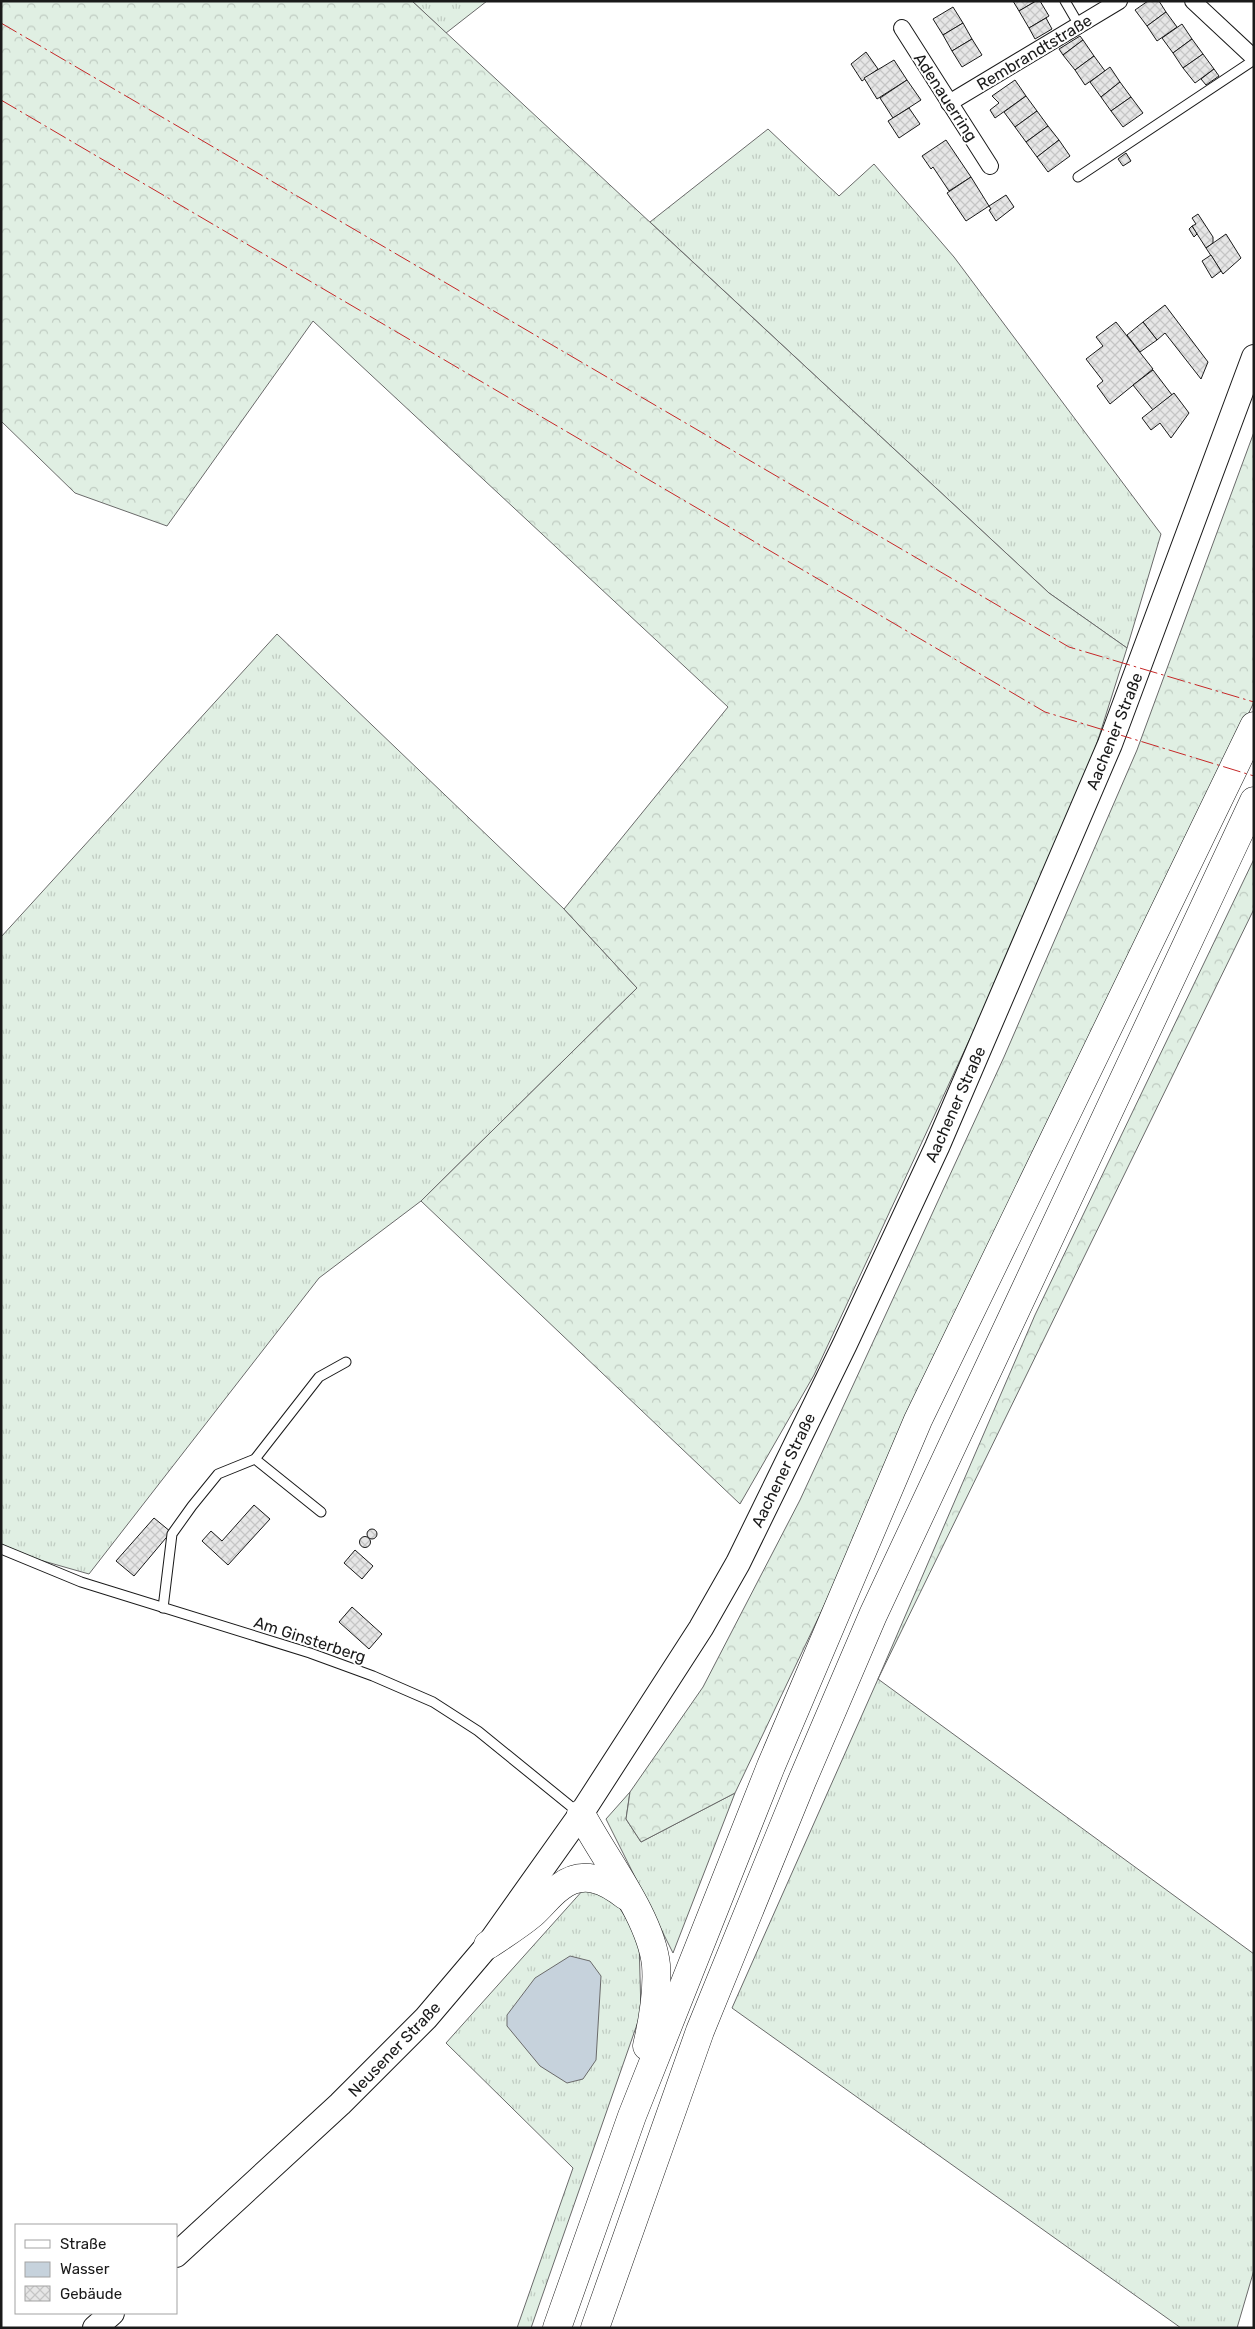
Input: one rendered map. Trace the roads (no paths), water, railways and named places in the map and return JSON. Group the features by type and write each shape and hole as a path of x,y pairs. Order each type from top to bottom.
{"highway":[{"path":"557,2328 632,2116 771,1766 918,1420 1254,726"},
{"path":"594,2328 700,2031 802,1781 873,1615 1254,801"},
{"path":"581,1814 632,1900 649,1934 656,1964 651,2031 632,2116"},
{"path":"488,1945 532,1914 559,1887 572,1880 589,1878 604,1880 632,1900"}],"main road":[{"name":"Aachener Straße","path":"581,1814 702,1628 738,1563 845,1344 937,1147 1110,744 1254,357"},
{"name":"Neusener Straße","path":"178,2253 340,2104 426,2018 488,1945 581,1814"},
{"path":"95,2328 111,2314"}],"street":[{"name":"Rembrandtstraße","path":"949,103 1119,1"},
{"path":"1193,1 1254,59"},
{"name":"Adenauerring","path":"902,28 990,166"}],"lane":[{"path":"1065,1 1080,26"},
{"path":"1078,177 1254,59"},
{"path":"163,1608 172,1534 218,1474 254,1459 319,1377 346,1362"},
{"path":"254,1459 321,1512"},
{"name":"Am Ginsterberg","path":"1,1549 81,1582 310,1652 373,1676 432,1702 478,1731 581,1814"}],"water":[{"path":"570,1956 590,1961 601,1976 596,2060 583,2079 567,2083 540,2066 507,2026 507,2015 535,1978"}]}
